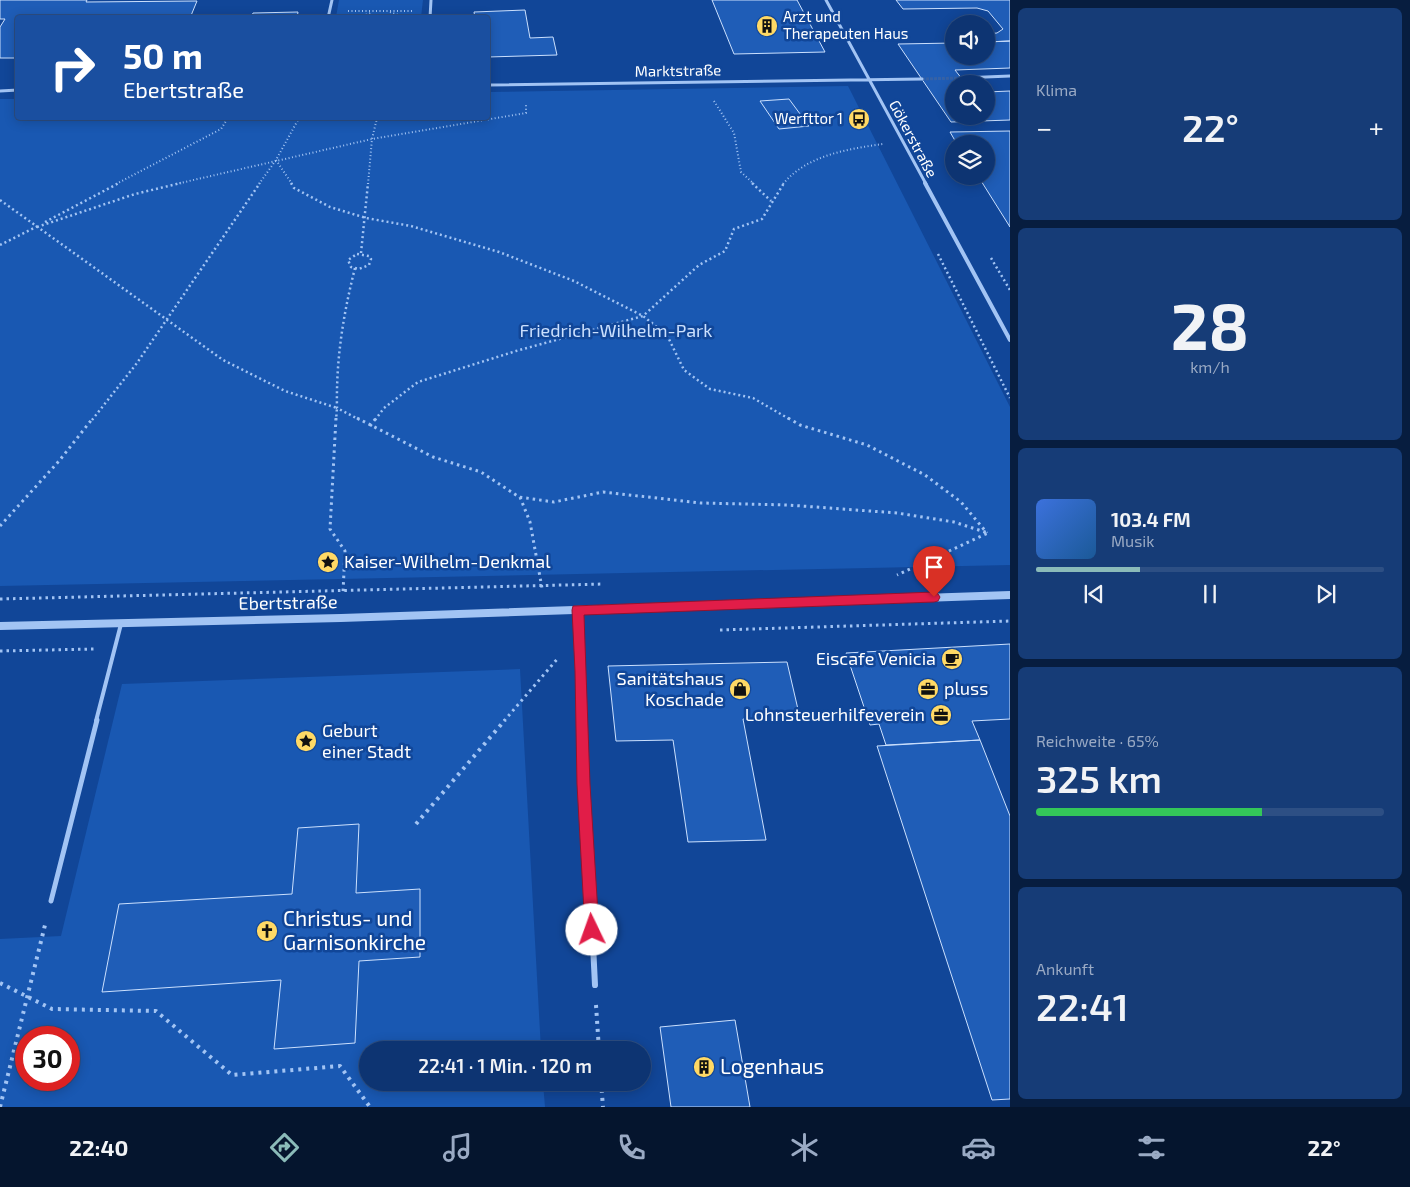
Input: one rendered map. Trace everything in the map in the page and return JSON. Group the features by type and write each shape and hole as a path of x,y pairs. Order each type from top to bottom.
{"street":[{"path":"329,15 332,0"},
{"path":"430,15 431,0"},
{"name":"Gökerstraße","path":"826,0 1010,340"},
{"path":"995,77 1010,76"},
{"name":"Marktstraße","path":"490,85 922,79"},
{"path":"0,91 15,90"},
{"name":"Ebertstraße","path":"0,626 341,618 1010,594"},
{"path":"578,610 584,784 595,985"}],"lane":[{"path":"51,901 122,623"}],"path":[{"path":"330,11 430,10"},
{"path":"360,15 382,11"},
{"path":"385,11 397,15"},
{"path":"702,82 734,133 741,172 771,201"},
{"path":"490,119 526,113 524,84"},
{"path":"0,244 36,227 221,129 227,120"},
{"path":"0,526 59,461 137,363 276,160 298,120"},
{"path":"361,253 366,218 372,139 377,120"},
{"path":"36,227 135,194 276,160 372,139 485,120"},
{"path":"370,426 384,408 418,382 516,350 643,316 698,265 725,252 734,229 762,219 771,201 795,172 825,157 862,147 882,144"},
{"path":"276,160 294,188 330,207 366,218 411,226 498,252 574,281 643,316 666,335 684,370 710,389 753,398 800,425 867,445 925,475 961,502 988,534"},
{"path":"0,200 223,360 285,391 337,408 433,457 481,472 519,497 554,502 602,492 701,503 788,505 897,514 954,522 988,534"},
{"path":"361,253 369,256 371,259 370,263 366,267 355,268 348,264 348,260 352,256 361,253"},
{"path":"341,618 345,551 330,529 337,408 336,372 342,322 355,268"},
{"path":"519,497 530,522 546,611"},
{"path":"902,577 892,577 988,534"},
{"path":"0,599 610,584"},
{"path":"416,824 579,634"},
{"path":"0,1107 51,901"},
{"path":"0,983 52,1009 156,1011 232,1075 340,1066 370,1107"},
{"path":"595,985 598,1041"},
{"path":"602,1091 603,1107"}],"green space":[{"path":"339,0 423,0 421,15 336,15"},
{"name":"Friedrich-Wilhelm-Park","path":"848,86 1010,407 1010,565 0,586 0,99 15,99 15,120 490,120 490,92"},
{"path":"520,669 541,1041 359,1041 359,1091 544,1091 545,1107 0,1107 0,939 61,936 122,684"}],"building":[{"path":"0,0 87,0 86,2 197,1 191,15 15,15 15,58 0,58 0,27 5,19 0,19"},
{"name":"Arzt und Therapeuten Haus","path":"712,0 797,0 825,52 734,54"},
{"path":"896,0 1010,0 1010,41 995,42 995,33 1003,29 995,19 995,15 991,15 988,11 977,8 903,9"},
{"path":"525,10 530,38 553,37 557,55 490,57 490,15 474,15 474,12"},
{"path":"298,12 298,15 252,15 253,13"},
{"path":"1010,41 1010,68 955,70 959,75 945,75 945,113 898,44 945,43 945,65 995,65 995,42"},
{"path":"1010,91 1010,120 995,121 995,92"},
{"path":"789,99 809,126 779,129 760,101"},
{"path":"1010,131 1010,227 984,185 995,185 995,135 952,135 950,132"},
{"path":"1010,644 1010,719 972,721 980,740 886,745 879,724 870,725 846,653"},
{"path":"787,662 800,718 743,719 766,840 688,842 673,740 616,741 608,666"},
{"path":"980,740 1010,816 1010,1099 992,1100 877,746"},
{"name":"Christus- und Garnisonkirche","path":"359,824 356,893 420,889 420,957 359,961 355,1043 274,1049 281,980 102,992 119,904 292,894 298,828"},
{"name":"Logenhaus","path":"735,1020 750,1107 671,1107 660,1027"}],"tunnel":[{"path":"922,79 945,78"}],"place":[{"name":"Arzt und Therapeuten Haus","path":"767,26"},
{"name":"Werfttor 1","path":"859,119"},
{"name":"Kaiser-Wilhelm-Denkmal","path":"328,562"},
{"name":"Eiscafe Venicia","path":"952,659"},
{"name":"Sanitätshaus Koschade","path":"740,689"},
{"name":"pluss","path":"928,689"},
{"name":"Lohnsteuerhilfeverein","path":"941,715"},
{"name":"Geburt einer Stadt","path":"306,741"},
{"name":"Christus- und Garnisonkirche","path":"267,931"},
{"name":"Logenhaus","path":"704,1067"}],"route":[{"path":"592,930 584,784 578,610 934,597"}]}
